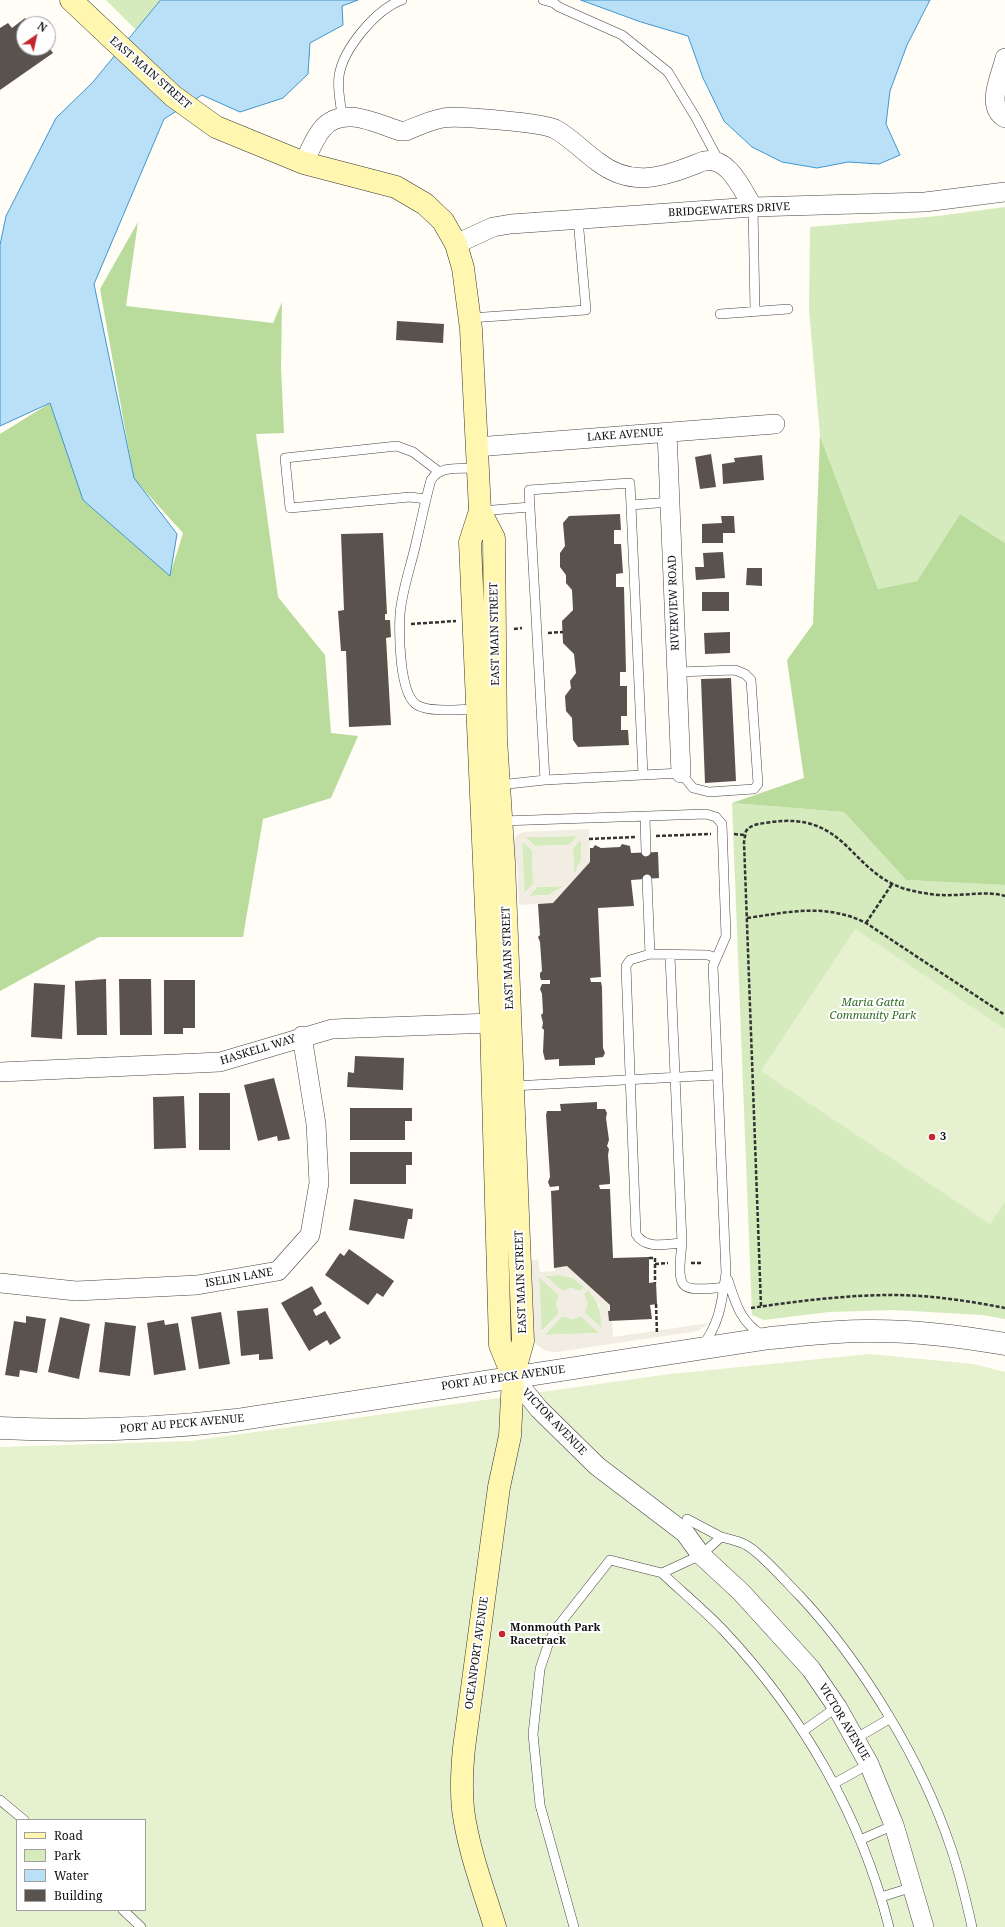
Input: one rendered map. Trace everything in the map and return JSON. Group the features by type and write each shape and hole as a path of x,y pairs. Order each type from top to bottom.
{"main road":[{"name":"EAST MAIN STREET","path":"71,0 121,48 186,105 216,127 304,163 396,187 414,196 443,221 456,244 463,268 470,318 476,468 480,512 494,538 496,740 490,786 491,1023 500,1345 513,1377"},
{"name":"EAST MAIN STREET","path":"480,512 470,542 477,709 490,786 502,821 523,1341 513,1377"},
{"name":"OCEANPORT AVENUE","path":"495,1927 467,1831 462,1778 465,1740 499,1488 510,1436 513,1377"}],"street":[{"path":"1005,58 994,102 998,114 1005,118"},
{"path":"304,163 321,130 330,122 342,117 353,116 400,131 406,131 444,117 537,124 557,130 600,164 636,178 648,179 664,176 704,161 719,161 727,167 753,207"},
{"name":"BRIDGEWATERS DRIVE","path":"456,244 493,227 511,224 753,207 925,202 1005,192"},
{"name":"LAKE AVENUE","path":"476,447 775,424"},
{"name":"RIVERVIEW ROAD","path":"667,432 682,774"},
{"name":"HASKELL WAY","path":"0,1072 220,1062 302,1036 332,1029 491,1023"},
{"name":"ISELIN LANE","path":"0,1283 76,1291 197,1285 278,1271 310,1235 319,1183 316,1124 302,1036"},
{"name":"PORT AU PECK AVENUE","path":"0,1428 105,1430 168,1427 236,1420 770,1338 865,1331 888,1331 963,1337 1005,1344"},
{"name":"VICTOR AVENUE","path":"513,1377 539,1409 598,1466 680,1528 701,1555 741,1592 811,1669 837,1707 870,1764 894,1824 924,1927"},
{"path":"598,1466 618,1470 626,1474 687,1519 696,1532 701,1555"}],"lane":[{"path":"342,117 339,77 349,50 364,29 394,3 402,0"},
{"path":"543,0 554,3 559,7 622,35 668,72 696,118 719,161"},
{"path":"753,207 755,311"},
{"path":"470,318 586,310 578,219"},
{"path":"720,314 788,309"},
{"path":"426,499 410,497 290,508 285,458 397,446 413,452 438,471"},
{"path":"476,468 444,469 438,471 431,480 400,615 402,670 405,690 410,699 417,705 425,708 477,709"},
{"path":"545,780 529,490 630,483 643,775"},
{"path":"631,505 670,502"},
{"path":"480,512 530,507"},
{"path":"490,786 545,780 682,774 693,788 709,792 754,789 758,784 751,680 745,674 735,670 677,672"},
{"path":"502,821 706,814 716,817 722,824 726,936 725,943 713,966 727,1287 719,1316 710,1336 700,1349"},
{"path":"645,817 646,852"},
{"path":"646,879 650,954"},
{"path":"682,1243 650,1245 642,1241 636,1234 626,966 630,960 650,954 708,955 716,958"},
{"path":"670,954 682,1243 680,1260 682,1283 691,1289 727,1287"},
{"path":"513,1086 630,1081 718,1075"},
{"path":"727,1287 746,1322 762,1335 770,1338"},
{"path":"702,1288 709,1289 716,1295 719,1301 719,1316"},
{"path":"687,1519 721,1537 748,1546 818,1615 869,1684 917,1767 937,1811 951,1847 964,1888 972,1927"},
{"path":"662,1573 701,1555 721,1537"},
{"path":"574,1927 540,1805 533,1734 540,1669 554,1630 610,1560 662,1573 723,1630 741,1649 804,1732 835,1783 860,1840 881,1897 889,1927"},
{"path":"804,1732 837,1707"},
{"path":"855,1739 889,1719"},
{"path":"835,1783 870,1764"},
{"path":"0,1800 23,1819"},
{"path":"860,1840 894,1824"},
{"path":"881,1897 913,1887"},
{"path":"124,1911 141,1927"}],"path":[{"path":"408,624 458,621"},
{"path":"547,633 563,632"},
{"path":"761,1306 744,835 751,826 775,822 799,822 819,827 837,836 869,868 892,884 922,893 936,895 991,894 1005,896"},
{"path":"654,836 712,834"},
{"path":"733,834 744,835"},
{"path":"589,839 636,837"},
{"path":"866,923 892,884"},
{"path":"747,918 788,912 824,910 850,915 866,923 1005,1015"},
{"path":"650,1258 654,1258 655,1283"},
{"path":"655,1264 673,1262"},
{"path":"747,1308 828,1298 894,1295 941,1299 1005,1308"},
{"path":"656,1304 657,1334"}],"green space":[{"path":"106,0 161,0 136,30"},
{"path":"1005,207 1005,543 960,514 917,581 878,589 820,436 809,309 810,227 938,216"},
{"path":"138,222 126,306 273,323 282,302 281,368 284,433 256,434 278,597 325,655 331,733 358,736 331,798 263,819 243,937 99,937 0,991 0,434 50,403 83,500 170,575 183,533 134,479 100,289"},
{"path":"820,436 878,589 917,581 960,514 1005,543 1005,885 906,880 844,812 732,803 804,778 787,660 813,624"},
{"name":"Maria Gatta Community Park","path":"732,803 844,812 906,880 1005,885 1005,1319 982,1315 894,1310 829,1312 764,1320 752,1315"},
{"path":"578,836 569,845 535,846 525,837"},
{"path":"581,839 582,859 574,875 573,848"},
{"path":"522,841 532,850 533,884 524,894"},
{"path":"564,886 549,895 529,896 537,887"},
{"name":"3","path":"855,929 1005,1029 1005,1202 990,1224 761,1071"},
{"path":"560,1275 573,1278 584,1287 581,1291 571,1288 562,1291 545,1276"},
{"path":"539,1277 559,1295 556,1304 559,1313 541,1332"},
{"path":"588,1290 595,1299 599,1308 602,1329 585,1313 584,1294"},
{"path":"562,1316 572,1319 581,1316 600,1333 544,1335"},
{"name":"Monmouth Park Racetrack","path":"869,1354 974,1364 1005,1372 1005,1927 0,1927 0,1447 191,1441 670,1374"}],"shaded area":[{"path":"589,829 590,862 553,903 519,905 517,862 515,862 512,841 517,835 523,832","holes":["578,836 569,845 535,846 525,837","581,840 581,859 574,874 573,848","522,842 532,850 533,884 525,894","563,886 549,895 529,896 537,887"]},
{"path":"530,1260 538,1260 540,1272 555,1271 554,1268 567,1266 610,1305 609,1321 612,1321 613,1337 709,1323 698,1331 557,1352 546,1351 538,1346 532,1339","holes":["561,1275 573,1278 584,1287 581,1291 571,1288 562,1291 545,1276","539,1277 559,1295 556,1304 559,1313 542,1332","588,1290 599,1305 602,1328 585,1313 588,1303 584,1294","562,1316 572,1319 581,1316 599,1333 545,1335"]}],"water":[{"path":"161,0 358,0 342,6 343,25 310,43 308,74 283,98 240,112 202,95 164,119 94,284 134,478 177,534 170,576 83,500 50,403 0,426 0,245 6,216 56,118 92,83"},
{"path":"581,0 930,0 907,45 890,91 886,124 900,155 879,164 848,162 817,168 782,162 752,147 724,121 703,78 688,36 641,22"}],"building":[{"path":"8,23 12,28 16,25 16,56 49,56 0,90 0,28"},
{"path":"397,321 444,324 443,343 396,340"},
{"path":"711,454 716,487 700,489 695,457"},
{"path":"762,455 764,480 723,484 722,464 735,462 734,458"},
{"path":"620,514 621,530 614,530 614,544 621,544 623,573 616,574 616,587 624,587 626,672 620,672 620,686 627,686 627,716 621,716 621,730 628,730 629,745 578,747 573,740 572,718 566,711 565,696 571,688 570,681 576,673 574,654 563,643 562,621 573,610 572,590 566,583 566,575 560,567 560,553 565,546 563,523 569,516"},
{"path":"721,516 734,516 735,533 723,533 723,543 702,543 702,524 722,523"},
{"path":"383,533 387,614 385,614 385,620 390,620 391,637 386,638 391,725 349,727 346,651 341,651 338,611 344,610 341,534"},
{"path":"723,552 725,578 696,580 695,567 704,567 703,553"},
{"path":"747,568 762,568 762,586 746,585"},
{"path":"702,592 729,592 729,611 702,611"},
{"path":"730,632 730,653 705,654 704,633"},
{"path":"731,678 736,781 705,783 701,679"},
{"path":"622,844 630,846 631,853 658,852 659,878 631,880 634,906 598,908 601,977 590,978 591,982 601,982 602,987 603,1048 605,1053 603,1057 595,1058 595,1065 559,1066 559,1059 545,1060 543,1052 544,1030 542,1028 543,1023 541,1015 543,1013 542,994 540,989 542,984 550,984 550,980 541,980 540,977 540,973 542,971 540,942 538,937 540,935 538,904 553,903 590,862 590,848 593,848 595,845 601,848 620,847"},
{"path":"106,979 107,1035 77,1035 75,981"},
{"path":"119,979 151,979 152,1035 120,1035"},
{"path":"164,980 195,980 195,1028 183,1028 183,1034 164,1034"},
{"path":"34,983 65,985 62,1039 31,1037"},
{"path":"355,1056 404,1058 403,1090 347,1087 348,1072 354,1073"},
{"path":"274,1078 290,1139 278,1141 277,1136 258,1141 244,1085"},
{"path":"199,1093 230,1093 230,1150 199,1150"},
{"path":"184,1096 186,1148 154,1149 153,1097"},
{"path":"597,1102 597,1109 605,1109 607,1113 606,1118 609,1140 607,1146 609,1149 610,1184 599,1185 600,1189 610,1189 613,1258 649,1257 649,1283 656,1282 657,1304 650,1305 652,1319 609,1321 608,1311 610,1311 610,1305 567,1266 554,1268 551,1191 559,1190 559,1186 550,1187 548,1182 550,1177 547,1111 561,1111 560,1104"},
{"path":"350,1108 412,1108 412,1121 405,1121 405,1140 350,1140"},
{"path":"350,1152 412,1152 412,1165 406,1165 406,1184 350,1184"},
{"path":"354,1199 413,1209 412,1219 408,1219 404,1239 349,1230"},
{"path":"349,1249 394,1281 383,1297 377,1293 368,1305 325,1275 340,1253 344,1256"},
{"path":"312,1286 322,1304 313,1310 316,1316 325,1311 341,1338 330,1345 327,1340 309,1351 281,1303"},
{"path":"268,1308 273,1359 259,1360 259,1354 241,1356 237,1311"},
{"path":"221,1312 230,1364 199,1369 191,1317"},
{"path":"26,1316 46,1319 37,1373 20,1370 19,1377 5,1375 14,1321 26,1323"},
{"path":"60,1317 90,1324 79,1379 48,1372"},
{"path":"164,1320 165,1325 178,1323 186,1370 154,1375 147,1323"},
{"path":"105,1322 136,1326 130,1376 99,1372"}],"place":[{"name":"3","path":"932,1137"},
{"name":"Monmouth Park Racetrack","path":"502,1634"}]}
